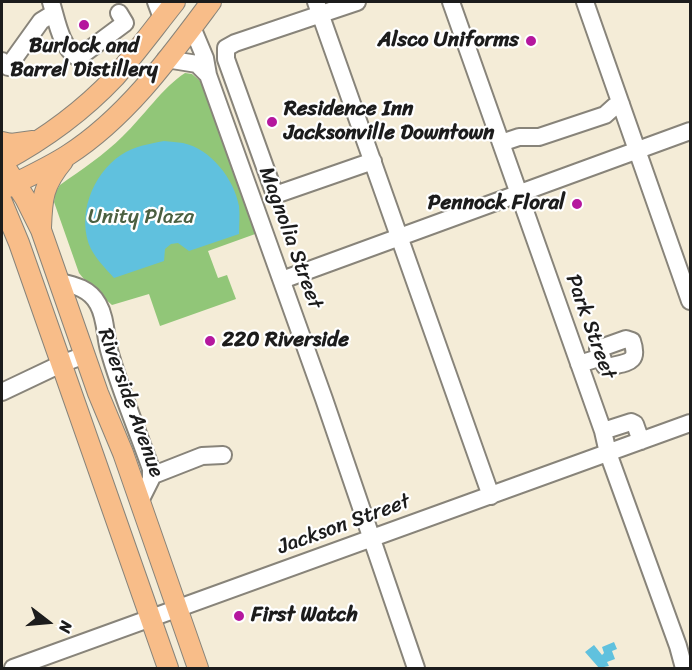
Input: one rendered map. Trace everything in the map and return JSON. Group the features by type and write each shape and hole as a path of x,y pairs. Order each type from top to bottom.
{"main road":[{"path":"2,162 68,120 99,93 126,63 159,10 175,2"},
{"path":"41,230 42,197 51,176 69,155 117,116 145,86 211,2"},
{"path":"2,142 11,144 38,140"},
{"path":"9,187 69,155"},
{"name":"Riverside Avenue","path":"2,162 9,187 41,230 98,393 140,501 198,669"},
{"path":"2,202 19,243 168,669"}],"street":[{"path":"357,2 318,8 226,48 226,59 275,195 373,161"},
{"name":"Park Street","path":"451,2 603,431 608,453 678,646 684,669"},
{"path":"585,2 690,301"},
{"path":"52,7 66,47 78,58 124,23 118,13"},
{"path":"2,61 8,67 52,7"},
{"path":"318,8 491,496"},
{"name":"Magnolia Street","path":"192,27 205,58 208,75 282,280 416,669"},
{"path":"166,59 196,64 208,75"},
{"path":"501,143 519,136 539,137 605,115 621,104"},
{"path":"282,280 690,131"},
{"path":"59,282 75,285 88,292 98,303 108,348 151,469 151,476 140,501"},
{"path":"2,392 85,355"},
{"path":"579,364 602,357"},
{"path":"603,431 631,422 635,424 641,441"},
{"name":"Jackson Street","path":"13,669 690,423"},
{"path":"151,476 202,456 223,455"}],"green space":[{"name":"Unity Plaza","path":"185,73 192,74 205,85 258,233 208,251 218,278 227,275 236,299 160,326 149,294 112,305 88,284 79,273 54,202 55,193 60,185 116,143 161,94"}],"water":[{"path":"164,141 193,146 212,158 220,167 236,196 239,209 239,234 189,251 178,243 171,244 165,249 164,261 114,278 93,253 87,237 85,223 90,197 102,173 121,155 136,147"},
{"path":"614,642 617,649 612,651 615,659 607,662 609,666 599,668 585,652 594,645 602,655 604,653 602,647"}],"place":[{"name":"Burlock and Barrel Distillery","path":"84,25"},
{"name":"Alsco Uniforms","path":"531,41"},
{"name":"Residence Inn Jacksonville Downtown","path":"272,122"},
{"name":"Pennock Floral","path":"577,204"},
{"name":"220 Riverside","path":"210,341"},
{"name":"First Watch","path":"239,616"}]}
